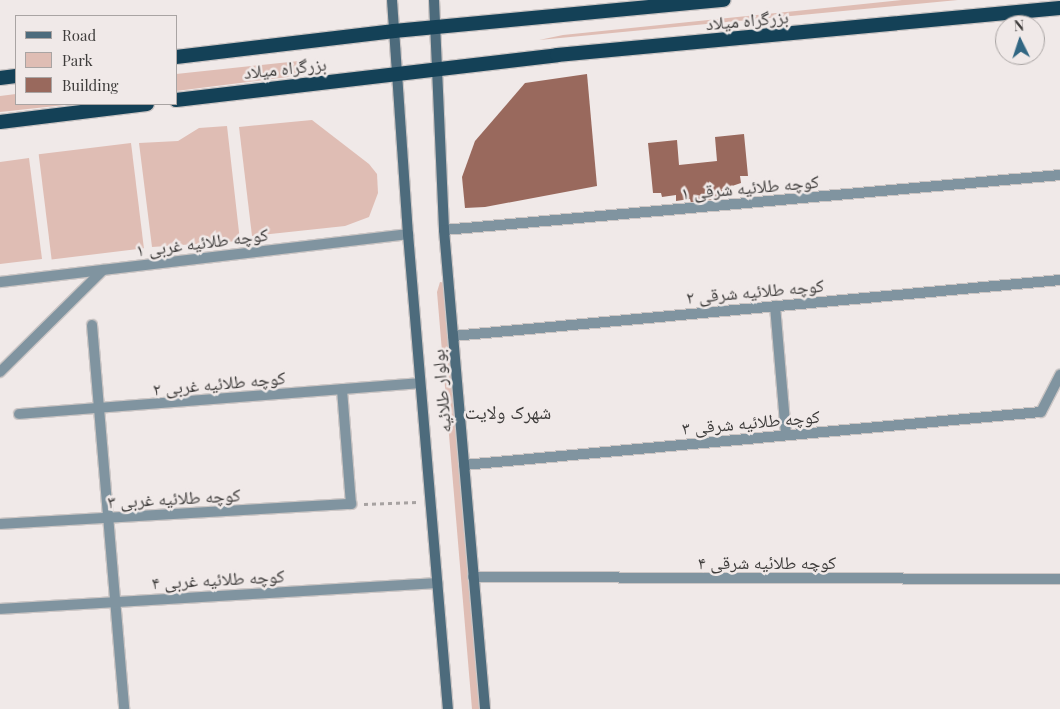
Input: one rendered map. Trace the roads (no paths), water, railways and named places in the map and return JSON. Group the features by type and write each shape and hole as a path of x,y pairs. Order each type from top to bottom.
{"highway":[{"name":"بزرگراه میلاد","path":"178,57 394,31 724,0"},
{"name":"بزرگراه میلاد","path":"178,100 397,74 1060,8"},
{"path":"0,78 15,76"},
{"path":"0,122 139,105"}],"main road":[{"name":"بولوار طلائیه","path":"392,0 408,234 448,709"},
{"name":"بولوار طلائیه","path":"434,0 444,230 485,709"}],"street":[{"name":"کوچه طلائیه شرقی ۱","path":"444,230 1060,175"},
{"name":"کوچه طلائیه غربی ۱","path":"0,282 408,234"},
{"path":"0,372 103,270"},
{"name":"کوچه طلائیه شرقی ۲","path":"453,336 1060,280"},
{"path":"775,306 786,434"},
{"path":"92,325 124,709"},
{"name":"کوچه طلائیه شرقی ۳","path":"464,465 1042,412 1060,375"},
{"name":"کوچه طلائیه غربی ۲","path":"19,414 98,410 420,383"},
{"name":"کوچه طلائیه غربی ۳","path":"0,524 350,504 342,390"},
{"name":"کوچه طلائیه شرقی ۴","path":"473,577 1060,579"},
{"name":"کوچه طلائیه غربی ۴","path":"0,610 116,600 437,583"}],"district":[{"name":"شهرک ولایت","path":"508,412"}]}
